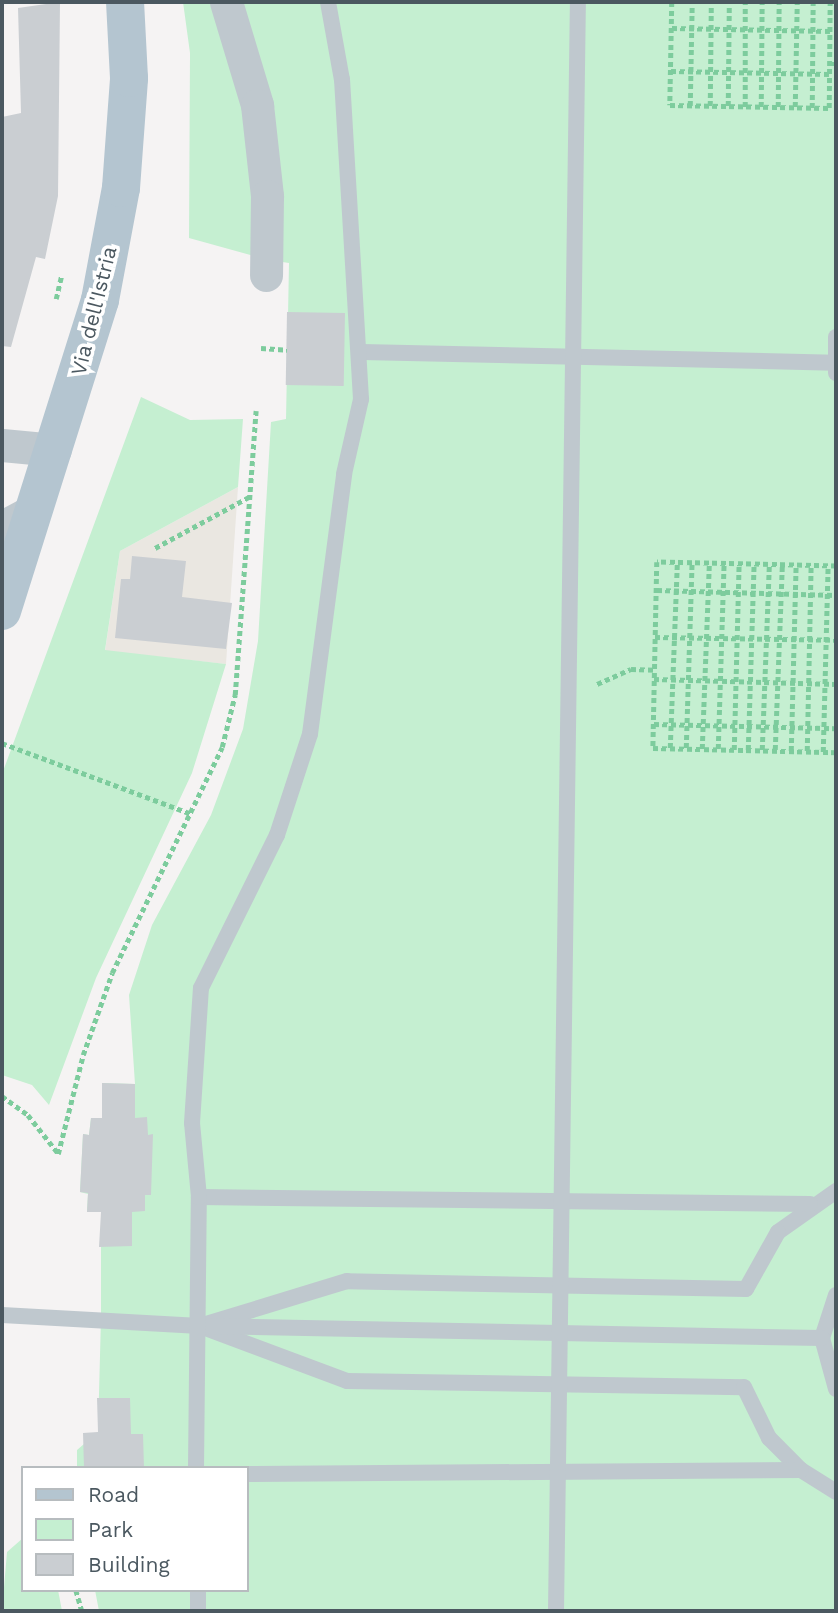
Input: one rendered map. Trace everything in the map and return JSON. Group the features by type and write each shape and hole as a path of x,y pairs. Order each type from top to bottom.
{"main road":[{"name":"Via dell'Istria","path":"2,611 98,307 121,187 129,78 125,2"}],"street":[{"path":"226,2 257,105 267,197 266,275"},
{"path":"2,445 55,450"},
{"path":"2,527 36,509"}],"lane":[{"path":"196,1466 200,1326 199,1197 192,1123 201,988 278,835 310,734 344,474 361,399 362,352 345,209 342,80 328,2"},
{"path":"556,1611 578,2"},
{"path":"362,352 573,357 835,368 836,337"},
{"path":"200,1326 347,1281 746,1289 778,1232 810,1204 836,1191"},
{"path":"199,1197 810,1204"},
{"path":"836,1295 822,1338 836,1389"},
{"path":"2,1315 200,1326 822,1338"},
{"path":"200,1326 347,1381 744,1387 769,1438 801,1470 836,1492"},
{"path":"248,1474 801,1470"},
{"path":"198,1592 198,1611"}],"path":[{"path":"672,2 670,105 828,108 830,2"},
{"path":"690,106 692,2"},
{"path":"710,106 711,2"},
{"path":"728,106 729,2"},
{"path":"745,2 745,107"},
{"path":"761,107 762,2"},
{"path":"778,107 779,2"},
{"path":"795,107 797,2"},
{"path":"812,107 813,2"},
{"path":"672,28 830,32"},
{"path":"829,64 836,64"},
{"path":"671,71 829,74"},
{"path":"55,304 65,263"},
{"path":"261,348 287,350"},
{"path":"2,1090 4,1096 58,1154 112,973 192,814 235,695 256,411"},
{"path":"155,548 250,497"},
{"path":"836,566 657,562 653,748 836,752"},
{"path":"670,748 677,562"},
{"path":"686,748 692,562"},
{"path":"702,749 709,563"},
{"path":"718,749 724,563"},
{"path":"734,750 739,564"},
{"path":"748,750 754,564"},
{"path":"762,750 769,564"},
{"path":"775,750 782,565"},
{"path":"791,751 796,565"},
{"path":"807,751 811,566"},
{"path":"823,752 828,566"},
{"path":"657,590 836,595"},
{"path":"655,637 836,640"},
{"path":"569,683 607,684 631,669 655,670"},
{"path":"654,679 836,684"},
{"path":"654,724 836,728"},
{"path":"2,743 192,814"},
{"path":"77,1592 82,1611"}],"shaded area":[{"path":"238,487 226,664 105,651 120,551"}],"green space":[{"path":"183,2 213,2 244,109 255,191 254,256 189,238 190,53"},
{"path":"238,2 836,2 836,1611 99,1611 95,1592 248,1592 248,1466 77,1466 77,1450 98,1432 101,1317 101,1212 87,1212 88,1194 80,1192 83,1134 89,1135 91,1118 102,1118 102,1083 135,1084 129,995 152,925 211,815 243,729 258,641 271,422 286,419 289,263 276,261"},
{"path":"141,397 190,420 243,419 238,487 120,551 105,650 226,664 192,773 96,978 49,1105 32,1085 2,1075 2,774"},
{"path":"21,1540 21,1592 58,1592 62,1611 2,1611 7,1552"}],"building":[{"path":"60,2 58,196 45,259 36,257 11,347 2,346 2,117 21,113 18,8"},
{"path":"287,312 345,313 344,386 286,385"},
{"path":"132,556 186,561 182,597 232,603 226,649 115,638 121,579 130,579"},
{"path":"102,1083 135,1084 135,1118 147,1117 148,1135 153,1134 151,1195 145,1195 145,1211 132,1212 132,1246 99,1247 101,1212 87,1212 88,1193 80,1192 83,1134 89,1135 91,1118 102,1118"},
{"path":"97,1398 130,1398 131,1434 143,1434 144,1466 84,1466 83,1433 98,1432"}]}
